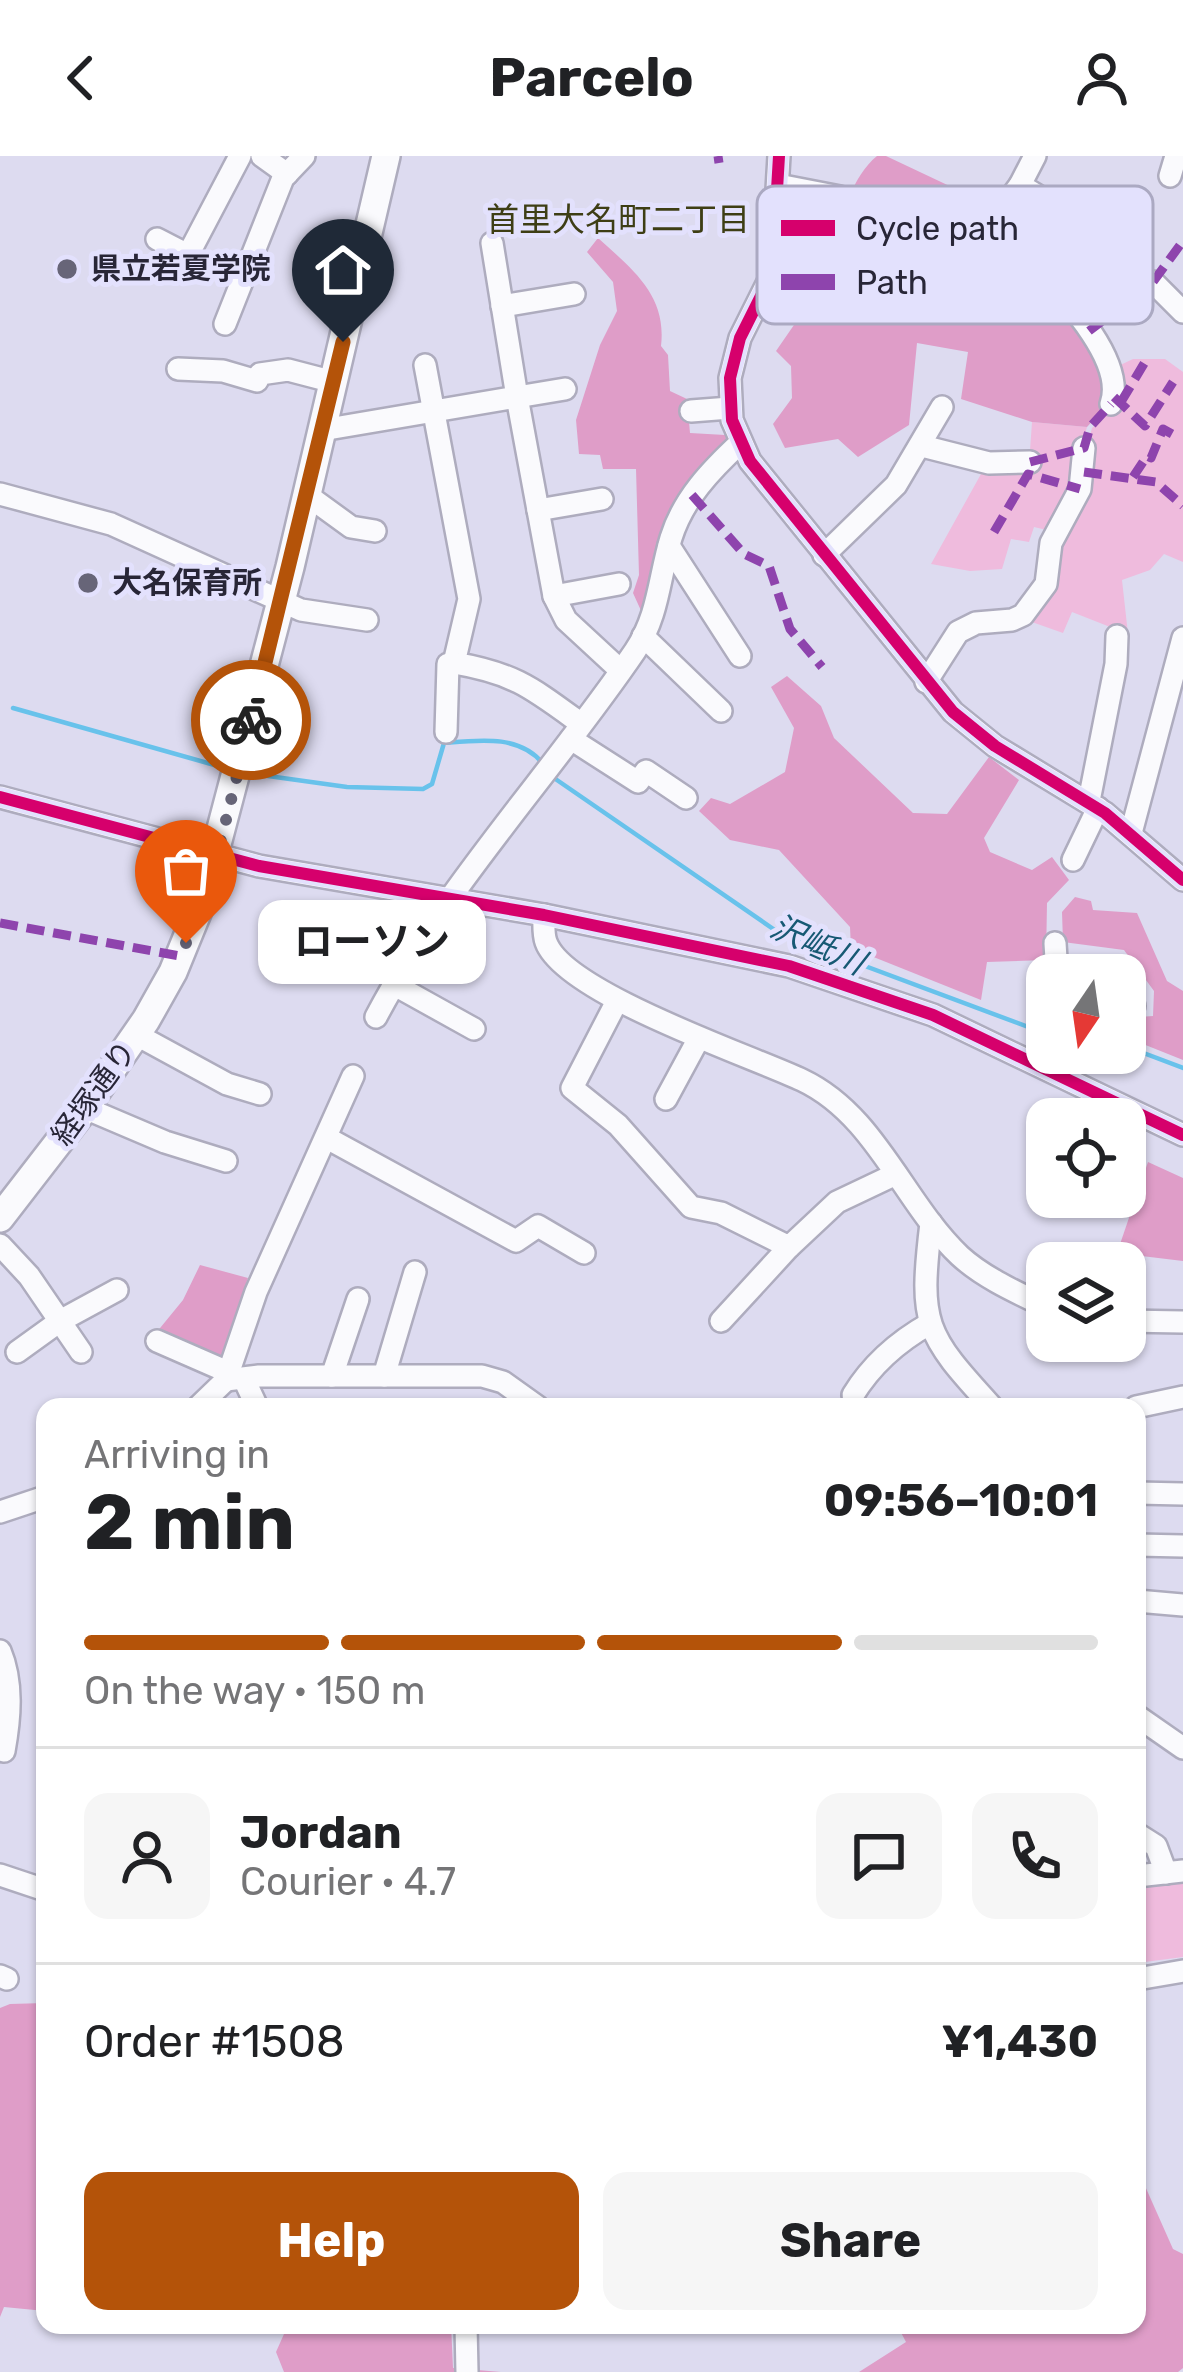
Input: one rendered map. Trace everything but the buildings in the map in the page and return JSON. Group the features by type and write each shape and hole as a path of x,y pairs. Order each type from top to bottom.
{"main road":[{"name":"経塚通り","path":"0,1218 137,1035 180,956 217,856 386,156"}],"street":[{"path":"157,239 188,255 240,156"},
{"path":"262,156 287,174"},
{"path":"225,324 287,174 304,156"},
{"path":"779,156 778,185 783,186"},
{"path":"1024,166 1047,186"},
{"path":"492,243 554,596 566,620 619,669"},
{"path":"1153,282 1183,312"},
{"path":"502,306 574,294"},
{"path":"757,306 733,357 730,409 740,443 761,477 926,682 975,731 1093,805 1183,880"},
{"path":"1083,324 1112,370 1117,389 1111,404"},
{"path":"189,364 223,371 254,388 260,374 288,370 334,382"},
{"path":"425,365 469,599 454,664"},
{"path":"322,430 565,389"},
{"path":"824,555 896,485 942,407"},
{"path":"691,411 730,409"},
{"path":"376,1017 450,901 644,636 659,600 680,514 740,443"},
{"path":"922,446 989,463 1030,461"},
{"path":"926,682 958,632 976,623 1023,615 1046,584 1051,543 1084,472 1084,448"},
{"path":"0,494 111,524 301,610 367,620"},
{"path":"307,495 351,527 375,531"},
{"path":"538,510 602,499"},
{"path":"669,546 740,656"},
{"path":"554,596 620,584"},
{"path":"644,636 721,711"},
{"path":"1072,860 1093,805 1117,636"},
{"path":"1131,833 1179,671 1183,638"},
{"path":"446,732 448,664 496,670 520,680 638,782 646,771 686,797"},
{"path":"0,797 217,856 736,952 836,980 1026,1050"},
{"path":"544,915 546,945 617,1001 806,1082 846,1108 962,1258 1026,1297"},
{"path":"1055,943 1056,954"},
{"path":"393,984 474,1029"},
{"path":"617,1001 572,1088 619,1125 691,1207 721,1213 789,1247"},
{"path":"137,1035 226,1084 260,1094"},
{"path":"666,1099 699,1038"},
{"path":"1079,1074 1183,1135"},
{"path":"233,1378 256,1292 353,1076"},
{"path":"85,1108 226,1162"},
{"path":"327,1138 516,1241 538,1226 584,1252"},
{"path":"721,1321 837,1202 896,1174"},
{"path":"931,1223 925,1271 929,1324 950,1362 984,1398"},
{"path":"0,1245 29,1276 81,1352"},
{"path":"384,1376 416,1272"},
{"path":"17,1352 60,1321 117,1290"},
{"path":"332,1376 358,1299"},
{"path":"1146,1321 1183,1322"},
{"path":"853,1395 901,1340 929,1324"},
{"path":"158,1341 233,1378 250,1398"},
{"path":"209,1398 233,1378 259,1376 482,1376 517,1398"},
{"path":"1146,1406 1182,1401"},
{"path":"1146,1493 1183,1493"},
{"path":"0,1512 36,1500"},
{"path":"1146,1545 1183,1546"},
{"path":"1146,1601 1183,1605"},
{"path":"0,1651 10,1720 4,1750"},
{"path":"1146,1722 1183,1748"},
{"path":"1146,1840 1175,1872"},
{"path":"0,1875 36,1887"},
{"path":"1146,1977 1183,1971"},
{"path":"466,2334 467,2372"}],"shaded area":[{"path":"877,156 886,156 950,186 854,186"},
{"path":"598,238 653,298 661,346 668,355 670,391 687,399 690,433 725,435 729,446 684,491 643,615 633,593 639,575 636,469 603,469 600,455 579,454 576,420 600,345 617,311 613,282 587,252"},
{"path":"795,324 1076,324 1109,372 1108,404 1087,427 1032,422 961,399 968,352 917,343 909,425 858,457 838,439 785,448 773,424 792,398 791,366 776,351"},
{"path":"1133,359 1165,359 1183,372 1183,562 1164,554 1150,570 1122,580 1128,634 1072,612 1063,633 1029,621 1056,562 1092,428 1112,410 1114,368"},
{"path":"1032,422 1087,427 1055,532 1034,527 1029,542 1011,539 1002,569 970,571 931,564 981,474 1029,465"},
{"path":"787,676 821,706 834,738 913,813 947,814 989,757 1019,780 984,838 990,852 1032,870 1052,857 1069,880 1047,903 1046,954 1026,954 1026,961 987,962 981,1000 851,948 850,927 779,850 730,840 699,811 711,798 730,804 785,772 794,728 771,687"},
{"path":"1075,897 1091,901 1093,910 1137,913 1167,981 1183,991 1183,1060 1146,1045 1146,1016 1153,1016 1154,991 1146,980 1146,954 1063,942 1062,912"},
{"path":"1148,1162 1183,1178 1183,1261 1146,1257 1146,1242 1121,1242 1129,1218 1146,1218"},
{"path":"200,1265 248,1278 221,1356 203,1348 196,1352 156,1333 183,1300"},
{"path":"1183,1879 1183,1957 1146,1962 1146,1883"},
{"path":"36,2003 36,2310 4,2307 0,2317 0,2008"},
{"path":"1146,2188 1173,2249 1183,2254 1183,2368 1178,2372 859,2372 906,2342 902,2334 1146,2334"},
{"path":"284,2334 451,2334 453,2368 501,2372 284,2372 276,2352"}],"waterway":[{"name":"沢岻川","path":"13,708 218,766"},
{"name":"沢岻川","path":"261,775 347,787 423,789 432,784 444,743 471,741 511,744 544,765"},
{"name":"沢岻川","path":"554,778 782,935 1026,1026"},
{"name":"沢岻川","path":"1146,1054 1183,1068"}],"marked path":[{"path":"718,156 719,163"},
{"path":"1153,282 1183,241"},
{"path":"1089,331 1098,324"},
{"path":"1121,402 1145,362"},
{"path":"1114,397 1145,426 1173,382"},
{"path":"1030,462 1084,448 1090,427 1111,404"},
{"path":"1133,477 1147,456 1151,458 1163,429 1172,434"},
{"path":"1084,472 1156,482 1183,506"},
{"path":"994,532 1028,474 1080,489"},
{"path":"692,495 744,554 769,566 790,629 822,667"},
{"path":"0,923 180,956"}],"cycle path":[{"path":"777,186 779,156"},
{"path":"757,304 740,338 730,378 732,420 750,461 953,712 995,746 1105,813 1183,880"},
{"path":"0,797 259,866 544,915 789,966 933,1015 1183,1135"}],"way so far":[{"path":"186,943 217,856 251,720"}],"place":[{"name":"県立若夏学院","path":"67,269"},
{"name":"大名保育所","path":"88,583"},
{"name":"ローソン","path":"186,943"}],"district":[{"name":"首里大名町二丁目","path":"618,219"}],"route":[{"path":"251,720 343,342"}]}
